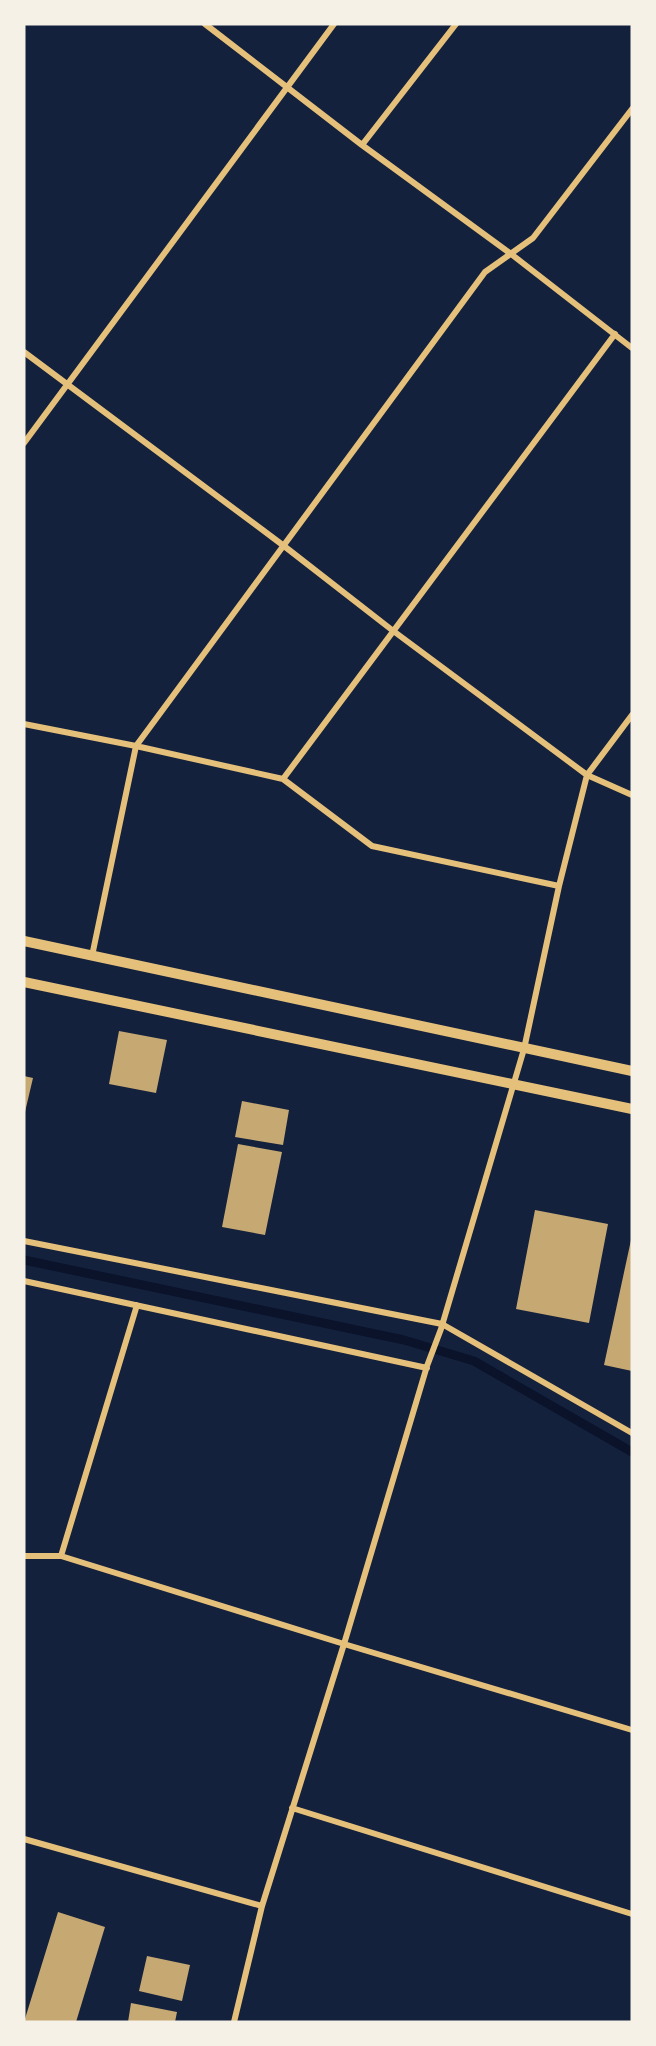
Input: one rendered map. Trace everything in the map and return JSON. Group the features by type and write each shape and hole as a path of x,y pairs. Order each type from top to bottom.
{"street":[{"path":"206,24 362,145 511,254 632,348"},
{"path":"24,443 334,24"},
{"path":"362,145 456,24"},
{"path":"92,956 136,746 485,272 533,238 632,109"},
{"path":"283,779 615,334"},
{"path":"24,352 586,775 632,795"},
{"path":"234,2022 262,1906 427,1367 442,1327 524,1049 559,886 586,775 632,715"},
{"path":"24,724 283,779 372,846 559,886"},
{"path":"24,941 632,1071"},
{"path":"24,982 632,1109"},
{"path":"24,1241 442,1327 632,1433"},
{"path":"24,1281 427,1367"},
{"path":"61,1556 137,1305"},
{"path":"24,1556 61,1556 632,1730"},
{"path":"292,1809 632,1914"},
{"path":"24,1839 262,1906"}],"building":[{"path":"119,1031 167,1040 156,1093 109,1084"},
{"path":"24,1076 33,1078 25,1112 24,1112"},
{"path":"242,1101 289,1110 283,1145 235,1137"},
{"path":"238,1144 282,1152 265,1235 222,1227"},
{"path":"535,1210 608,1224 589,1323 516,1309"},
{"path":"632,1240 632,1371 604,1365"},
{"path":"58,1912 105,1927 76,2022 24,2022"},
{"path":"147,1956 190,1965 182,2001 139,1991"},
{"path":"131,2003 177,2012 175,2022 128,2022"}],"waterway":[{"path":"24,1260 404,1340 474,1361 632,1452"}]}
